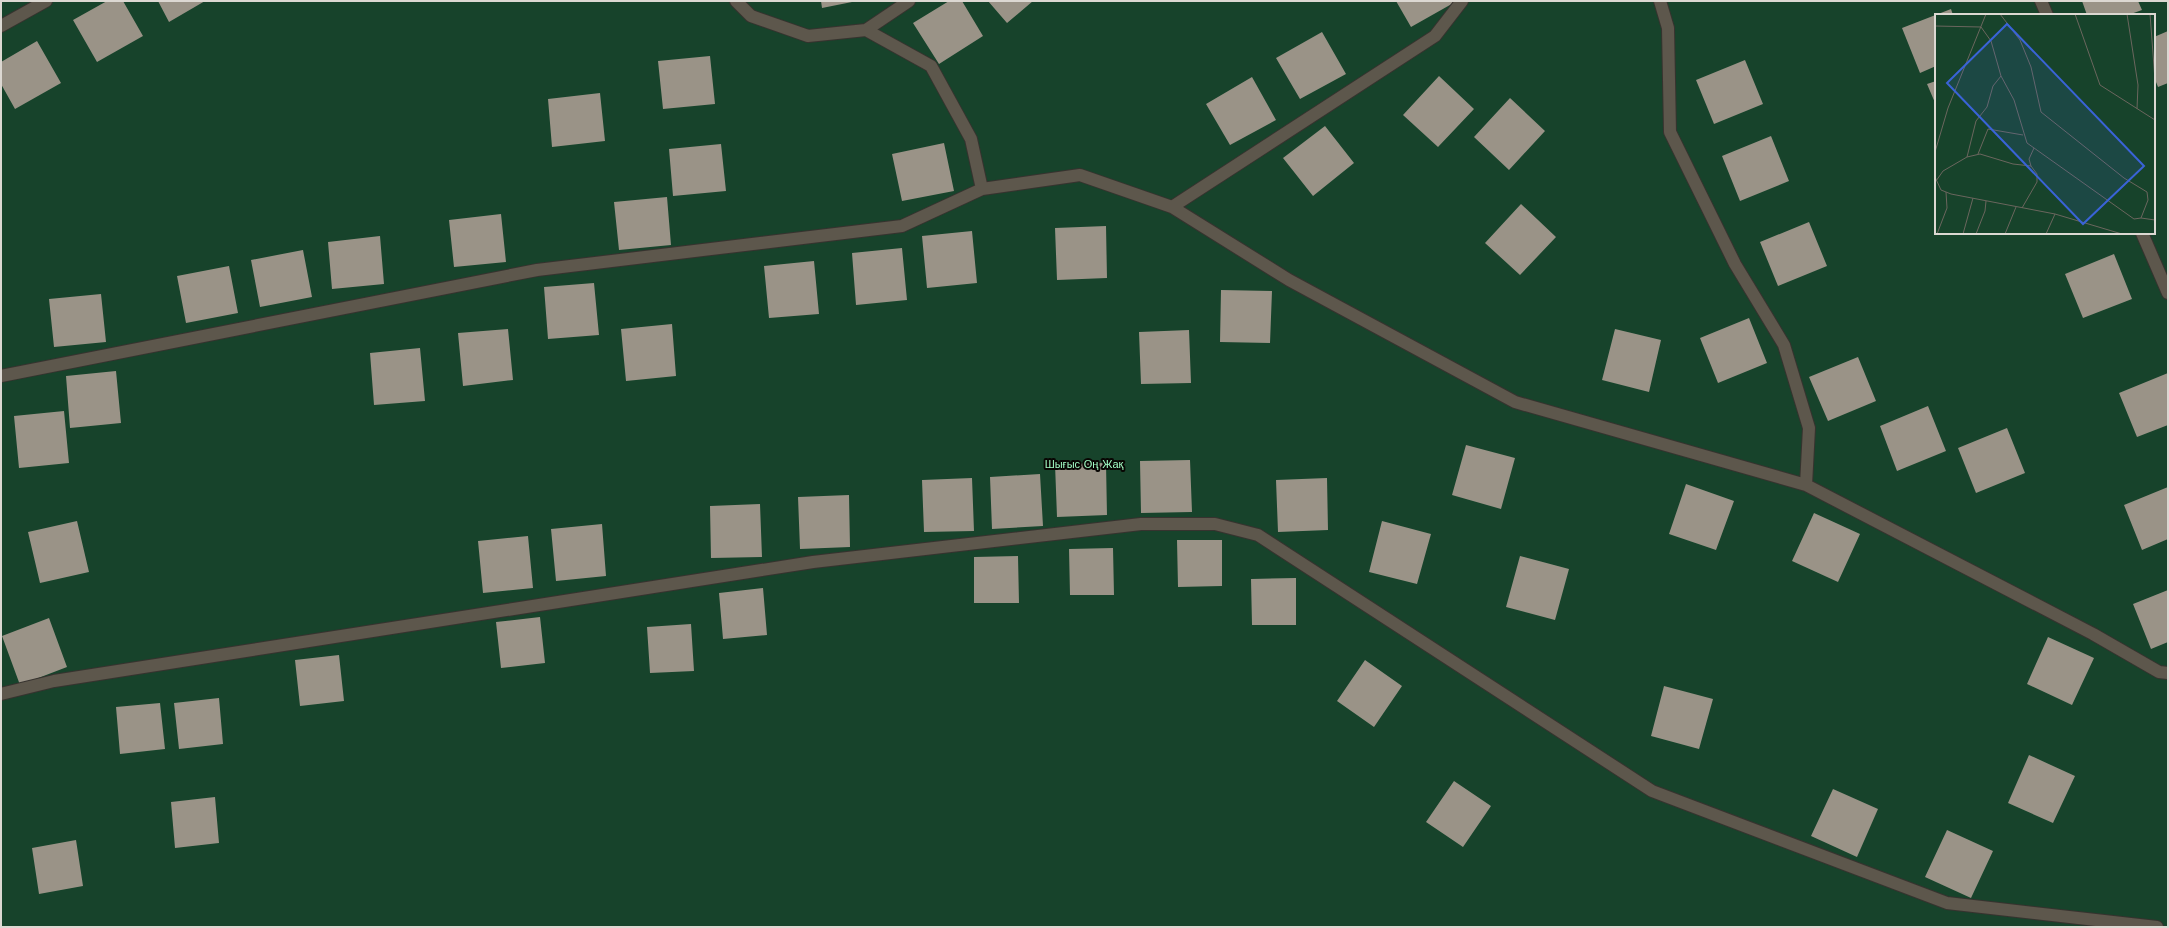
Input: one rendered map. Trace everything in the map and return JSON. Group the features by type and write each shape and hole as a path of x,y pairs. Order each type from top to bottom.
{"street":[{"path":"1,26 46,1"},
{"path":"736,1 751,16 808,36 866,30 908,1"},
{"path":"1172,207 1435,36 1462,1"},
{"path":"1660,1 1668,28 1670,132 1735,264 1784,346 1809,428 1806,485"},
{"path":"2041,1 2048,14"},
{"path":"866,30 931,66 971,139 982,189"},
{"path":"1,376 537,270 902,226 982,189 1080,175 1172,207 1289,280 1515,402 1806,485 2093,634 2160,672 2168,673"},
{"path":"2142,234 2168,293"},
{"path":"1,694 54,681 813,562 1141,524 1215,524 1258,535 1652,791 1947,902 2158,927"}],"green space":[{"name":"Шығыс Оң Жақ","path":"1,1 2168,1 2168,927 1,927"}],"building":[{"path":"107,1 123,1 143,36 97,62 73,20"},
{"path":"158,1 205,1 169,22"},
{"path":"821,1 851,1 852,2 822,8"},
{"path":"949,1 962,1 983,36 939,64 913,23"},
{"path":"988,1 1033,1 1007,23"},
{"path":"1396,1 1457,1 1411,27"},
{"path":"2082,1 2138,1 2142,10 2131,14 2087,14"},
{"path":"1951,9 1953,14 1938,14"},
{"path":"1935,15 1935,66 1920,73 1902,28"},
{"path":"2168,31 2168,83 2158,87 2155,80 2155,37"},
{"path":"1322,32 1346,74 1300,99 1276,58"},
{"path":"37,41 61,83 15,109 1,84 1,62"},
{"path":"710,56 715,104 663,109 658,61"},
{"path":"1745,60 1763,104 1714,124 1696,80"},
{"path":"1439,76 1474,109 1438,147 1403,115"},
{"path":"1252,77 1276,120 1230,145 1206,104"},
{"path":"1935,81 1935,103 1927,84"},
{"path":"600,93 605,141 552,147 548,99"},
{"path":"1510,98 1545,131 1509,170 1474,137"},
{"path":"1325,126 1354,163 1313,196 1283,158"},
{"path":"1771,136 1789,181 1740,201 1722,156"},
{"path":"944,143 954,191 902,201 892,154"},
{"path":"721,144 726,191 673,196 669,149"},
{"path":"667,197 671,245 619,250 614,202"},
{"path":"1521,204 1556,237 1520,275 1485,243"},
{"path":"501,214 506,262 454,267 449,220"},
{"path":"1809,222 1827,266 1778,286 1760,242"},
{"path":"1106,226 1107,278 1057,280 1055,228"},
{"path":"972,231 977,283 927,288 922,236"},
{"path":"380,236 384,284 332,289 328,242"},
{"path":"902,248 907,300 856,305 852,253"},
{"path":"303,250 312,297 260,307 251,260"},
{"path":"2114,254 2132,299 2083,318 2065,274"},
{"path":"814,261 819,314 769,318 764,266"},
{"path":"229,266 238,313 186,323 177,276"},
{"path":"594,283 599,335 548,339 544,287"},
{"path":"1221,290 1272,291 1270,343 1220,342"},
{"path":"101,294 106,342 54,347 49,299"},
{"path":"1749,318 1767,363 1718,383 1700,338"},
{"path":"672,324 676,376 626,381 621,329"},
{"path":"508,329 513,380 463,386 458,333"},
{"path":"1615,329 1661,340 1649,392 1602,380"},
{"path":"1189,330 1191,383 1141,384 1139,332"},
{"path":"420,348 425,401 374,405 370,353"},
{"path":"1858,357 1876,401 1828,421 1809,377"},
{"path":"116,371 121,423 70,428 66,376"},
{"path":"2168,373 2168,425 2137,437 2119,393"},
{"path":"1928,406 1946,451 1897,471 1880,426"},
{"path":"64,411 69,463 19,468 14,416"},
{"path":"2007,428 2025,473 1976,493 1958,448"},
{"path":"1466,445 1515,458 1501,509 1452,495"},
{"path":"1190,460 1192,512 1141,513 1140,461"},
{"path":"1106,463 1107,515 1057,517 1055,464"},
{"path":"1040,474 1043,526 992,529 990,477"},
{"path":"972,478 974,531 924,532 922,480"},
{"path":"1327,478 1328,530 1278,532 1276,480"},
{"path":"1686,484 1734,501 1716,550 1669,534"},
{"path":"2168,487 2168,539 2142,550 2124,505"},
{"path":"849,495 850,547 800,549 798,497"},
{"path":"760,504 762,557 711,558 710,506"},
{"path":"1814,513 1860,534 1838,582 1792,561"},
{"path":"77,521 89,572 40,583 28,532"},
{"path":"1382,521 1431,534 1417,584 1369,572"},
{"path":"602,524 606,576 556,581 551,529"},
{"path":"528,536 533,588 483,593 478,541"},
{"path":"1177,540 1222,540 1222,586 1178,587"},
{"path":"1113,548 1114,595 1070,595 1069,549"},
{"path":"1018,556 1019,603 974,603 974,557"},
{"path":"1520,556 1569,569 1555,620 1506,607"},
{"path":"1296,578 1296,625 1252,625 1251,579"},
{"path":"763,588 767,635 723,639 719,593"},
{"path":"2168,590 2168,642 2151,649 2133,604"},
{"path":"540,617 545,663 501,668 496,622"},
{"path":"49,618 67,667 20,685 2,636"},
{"path":"691,624 694,671 650,673 647,627"},
{"path":"2048,637 2094,658 2072,705 2027,684"},
{"path":"339,655 344,701 300,706 295,660"},
{"path":"1365,660 1402,686 1374,727 1337,701"},
{"path":"1664,686 1713,699 1699,749 1651,736"},
{"path":"219,698 223,744 179,749 174,703"},
{"path":"160,703 165,749 120,754 116,707"},
{"path":"2029,755 2075,776 2053,823 2008,803"},
{"path":"1454,781 1491,806 1463,847 1426,822"},
{"path":"1833,789 1878,809 1857,857 1811,836"},
{"path":"215,797 219,843 175,848 171,802"},
{"path":"1947,830 1993,851 1971,898 1925,877"},
{"path":"76,840 83,886 39,894 32,848"}]}
